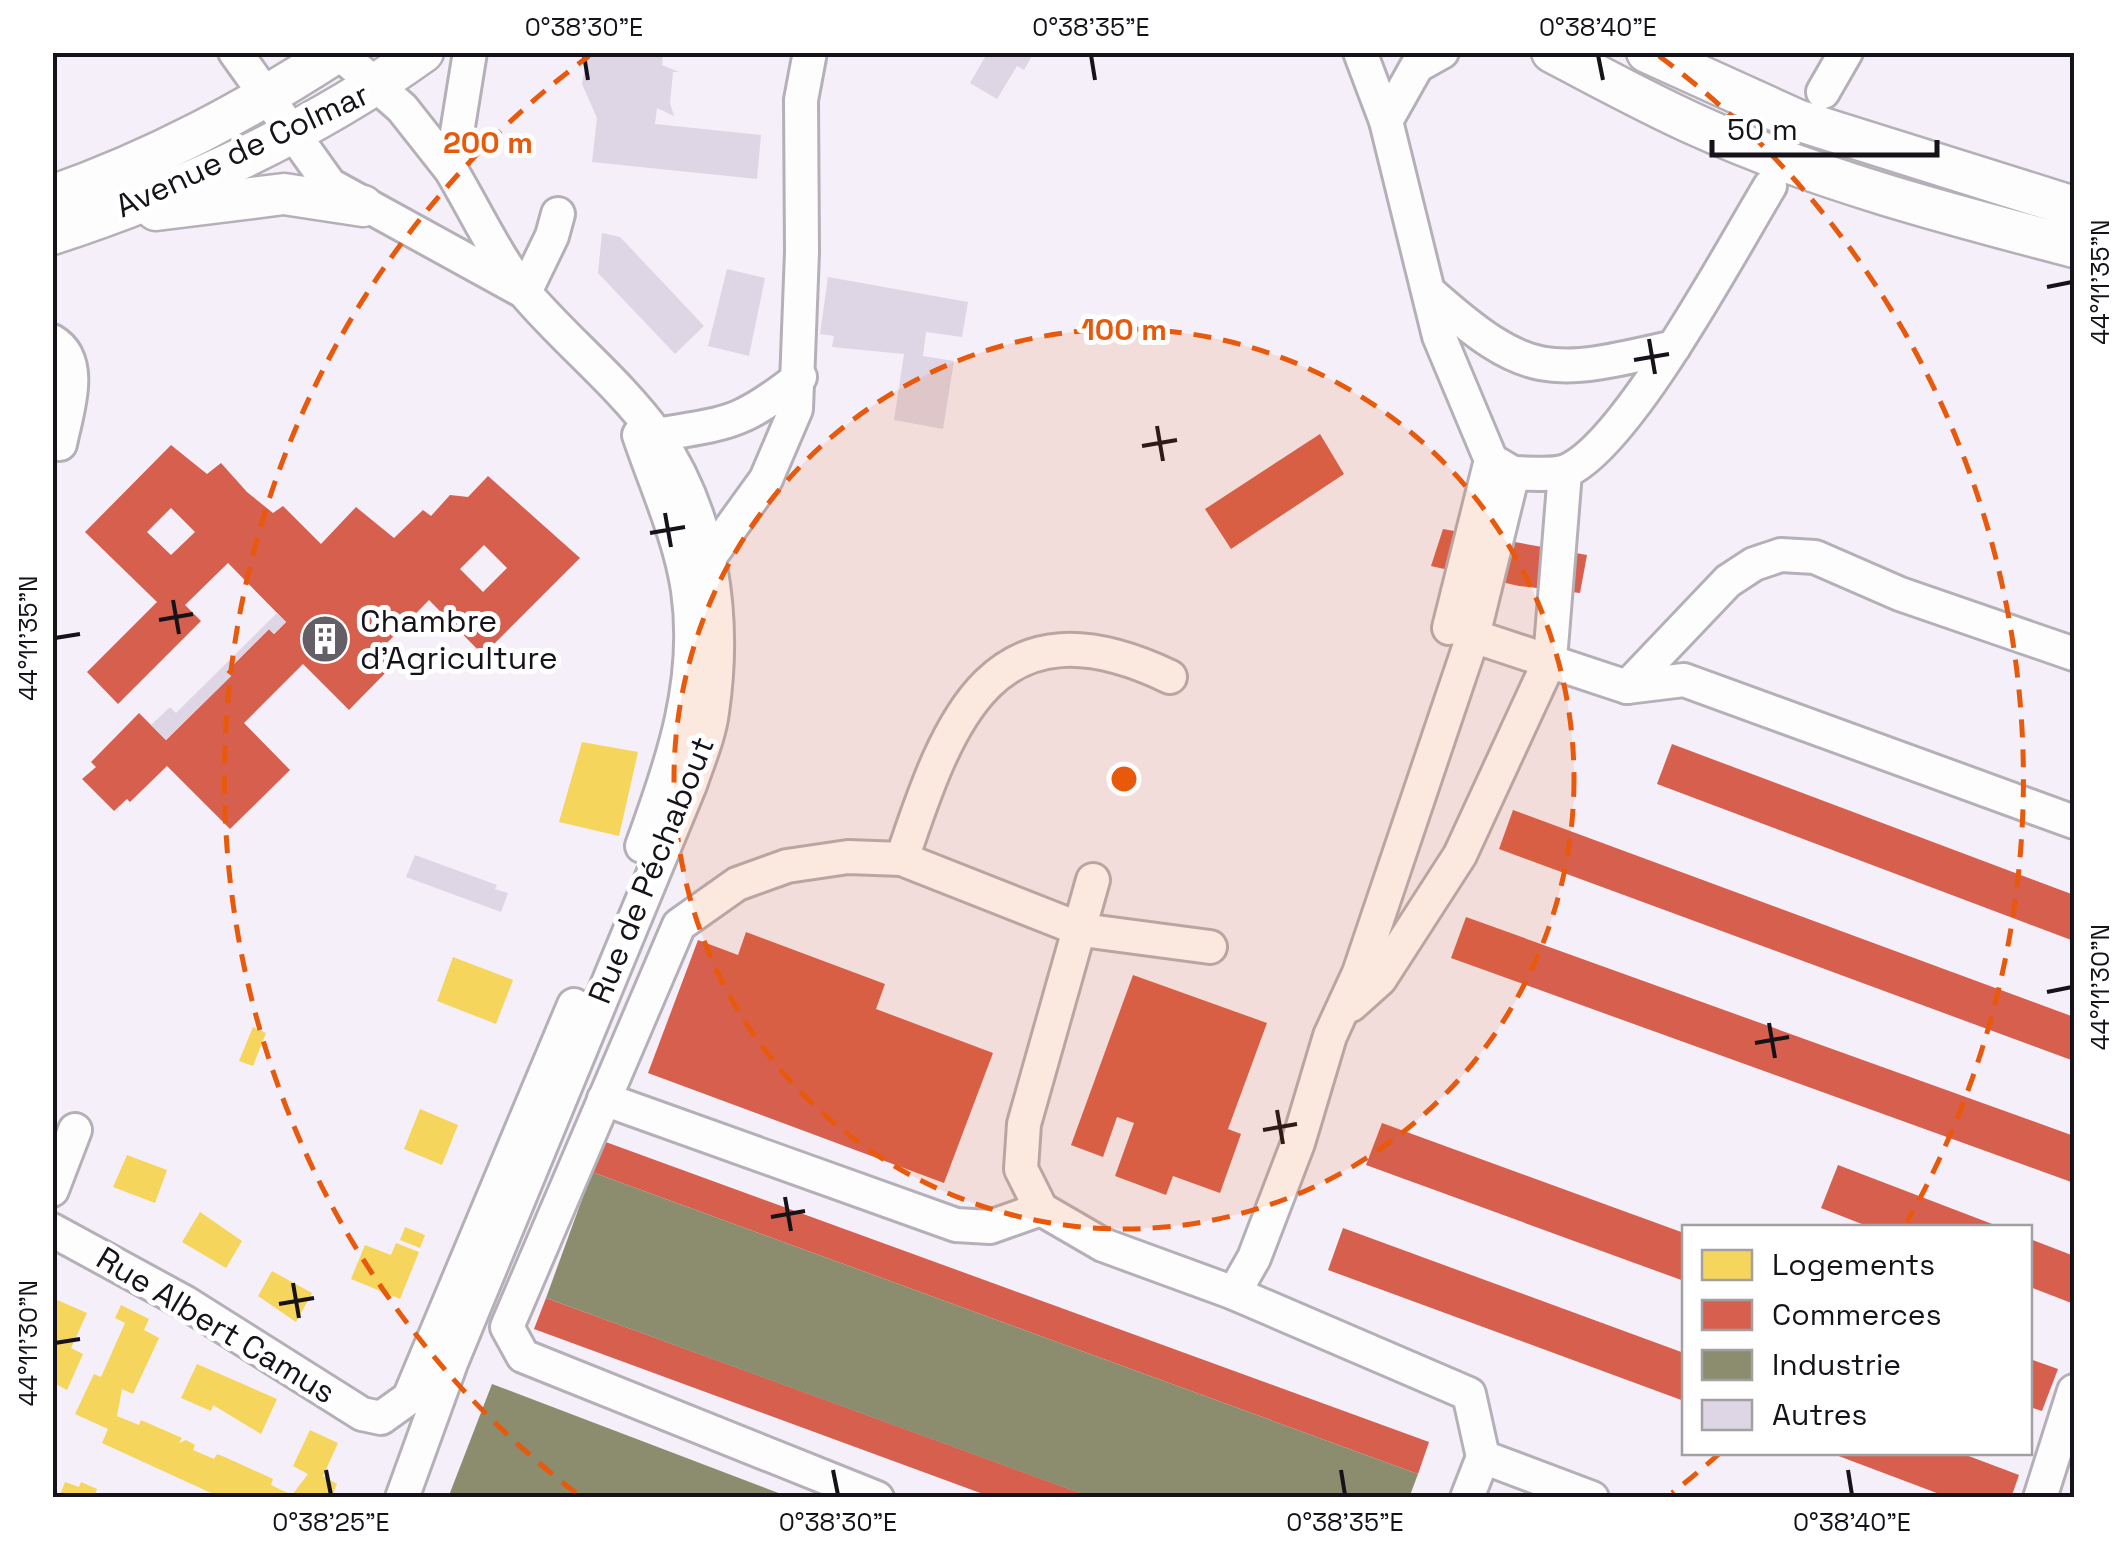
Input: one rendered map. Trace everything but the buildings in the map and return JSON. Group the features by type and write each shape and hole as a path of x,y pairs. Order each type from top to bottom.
{"main road":[{"name":"Avenue de Colmar","path":"52,196 118,173 220,124 337,52"},
{"name":"Avenue de Colmar","path":"52,234 92,221 290,132 379,86 423,52"},
{"path":"1552,52 1697,126 1781,158 2013,211 2074,207"},
{"path":"1646,52 2013,211 2074,247"},
{"path":"92,221 212,200 284,194 363,206"}],"street":[{"path":"233,52 330,185 525,292 552,236 558,214"},
{"path":"220,124 236,96 233,52"},
{"name":"Rue de Péchabout","path":"337,52 413,120 451,170 525,292 656,434 700,522 718,618 712,716 690,785 451,1363 402,1498"},
{"path":"451,170 470,52"},
{"path":"709,558 766,479 790,430 800,377 801,100 810,52"},
{"path":"1234,1293 1254,1258 1298,1142 1330,1036 1360,973 1461,632 1502,467 1439,336 1386,122 1360,52"},
{"path":"1386,122 1417,66 1442,52"},
{"path":"1824,92 1846,52"},
{"path":"1502,467 1565,472 1591,452 1642,394 1674,347 1770,186"},
{"path":"1428,292 1474,331 1532,364 1573,368 1674,347"},
{"path":"52,341 68,357 72,382 60,444"},
{"path":"656,434 726,424 754,413 800,377"},
{"name":"Rue Albert Camus","path":"52,1230 186,1302 362,1414 381,1418 409,1398 629,883 682,728 692,660 688,589 629,404"},
{"path":"1342,1013 1380,980 1460,855 1550,660 1565,472"},
{"path":"1627,686 1728,580 1754,564 1780,555 1815,556 1900,594 2074,654"},
{"path":"1461,632 1627,686 1684,680 2074,822"},
{"path":"902,859 948,740 989,678 1012,663 1071,649 1107,652 1170,677"},
{"path":"877,1498 523,1356 506,1327 679,926 737,884 787,866 848,857 902,859 1082,930 1210,947"},
{"path":"1093,880 1082,930 1024,1124 1021,1169 1041,1209 1103,1245 1234,1293 1469,1394 1483,1457 1467,1498"},
{"path":"604,1100 956,1225 990,1227 1041,1209"},
{"path":"52,1190 74,1130"},
{"path":"2040,1498 2074,1391"},
{"path":"1483,1457 1592,1498"}],"place":[{"name":"Chambre d'Agriculture","path":"325,639"}]}
